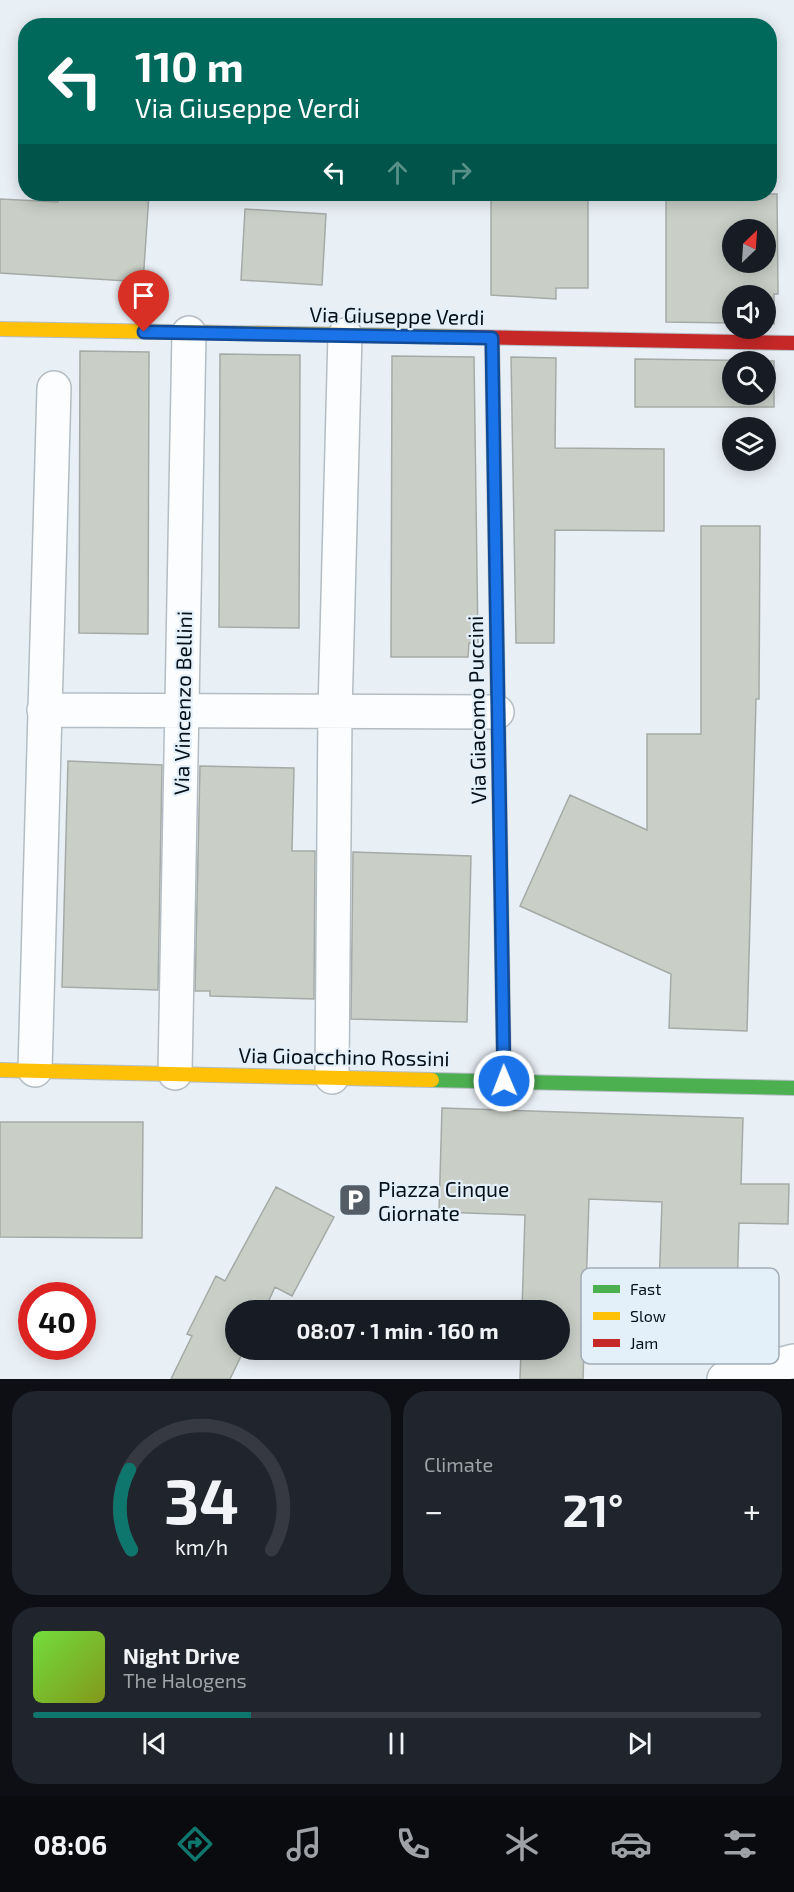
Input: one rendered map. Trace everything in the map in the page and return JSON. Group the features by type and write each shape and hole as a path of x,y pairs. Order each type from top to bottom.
{"street":[{"name":"Via Giuseppe Verdi","path":"0,329 794,343"},
{"name":"Via Vincenzo Bellini","path":"175,1073 189,333"},
{"path":"332,1077 334,711 345,335"},
{"name":"Via Giacomo Puccini","path":"492,338 504,1081"},
{"path":"35,1070 54,388"},
{"path":"44,710 497,711"},
{"name":"Via Gioacchino Rossini","path":"0,1070 794,1088"},
{"path":"724,1379 794,1361"}],"building":[{"path":"777,194 778,294 776,294 776,285 722,285 722,323 666,322 666,201 777,201"},
{"path":"0,199 58,202 149,201 143,282 0,273"},
{"path":"491,201 588,201 588,288 556,288 556,299 491,295"},
{"path":"245,209 326,214 322,285 241,280"},
{"path":"80,351 149,352 148,634 79,633"},
{"path":"220,354 300,355 299,628 219,627"},
{"path":"392,356 474,357 478,643 469,643 468,657 391,657"},
{"path":"511,357 556,358 555,448 664,449 664,531 555,530 554,643 516,643"},
{"path":"635,359 722,360 722,405 774,405 774,407 635,407"},
{"path":"701,526 760,526 759,699 756,699 747,1031 669,1028 671,974 520,906 570,795 647,830 647,734 701,734"},
{"path":"68,761 162,765 158,990 62,987"},
{"path":"200,766 294,768 292,851 315,851 314,999 210,996 210,991 195,991"},
{"path":"353,852 471,856 467,1022 351,1019"},
{"path":"442,1108 743,1118 741,1184 789,1184 788,1224 739,1223 738,1268 660,1268 662,1202 589,1199 587,1268 581,1268 583,1379 520,1379 521,1360 570,1360 570,1300 522,1300 525,1215 439,1212"},
{"path":"0,1122 143,1122 142,1238 0,1237"},
{"path":"276,1187 334,1217 292,1296 275,1287 269,1300 225,1300 225,1360 239,1360 230,1379 171,1379 192,1336 187,1334 216,1276 225,1281"}],"traffic: fast":[{"path":"492,338 502,954"},
{"path":"432,1080 794,1088"}],"traffic: slow":[{"path":"0,329 466,337"},
{"path":"0,1070 432,1080"}],"traffic: jam":[{"path":"466,337 794,343"},
{"path":"502,954 504,1081"}],"place":[{"name":"Piazza Cinque Giornate","path":"355,1200"}],"route":[{"path":"144,332 492,338 504,1081"}]}
